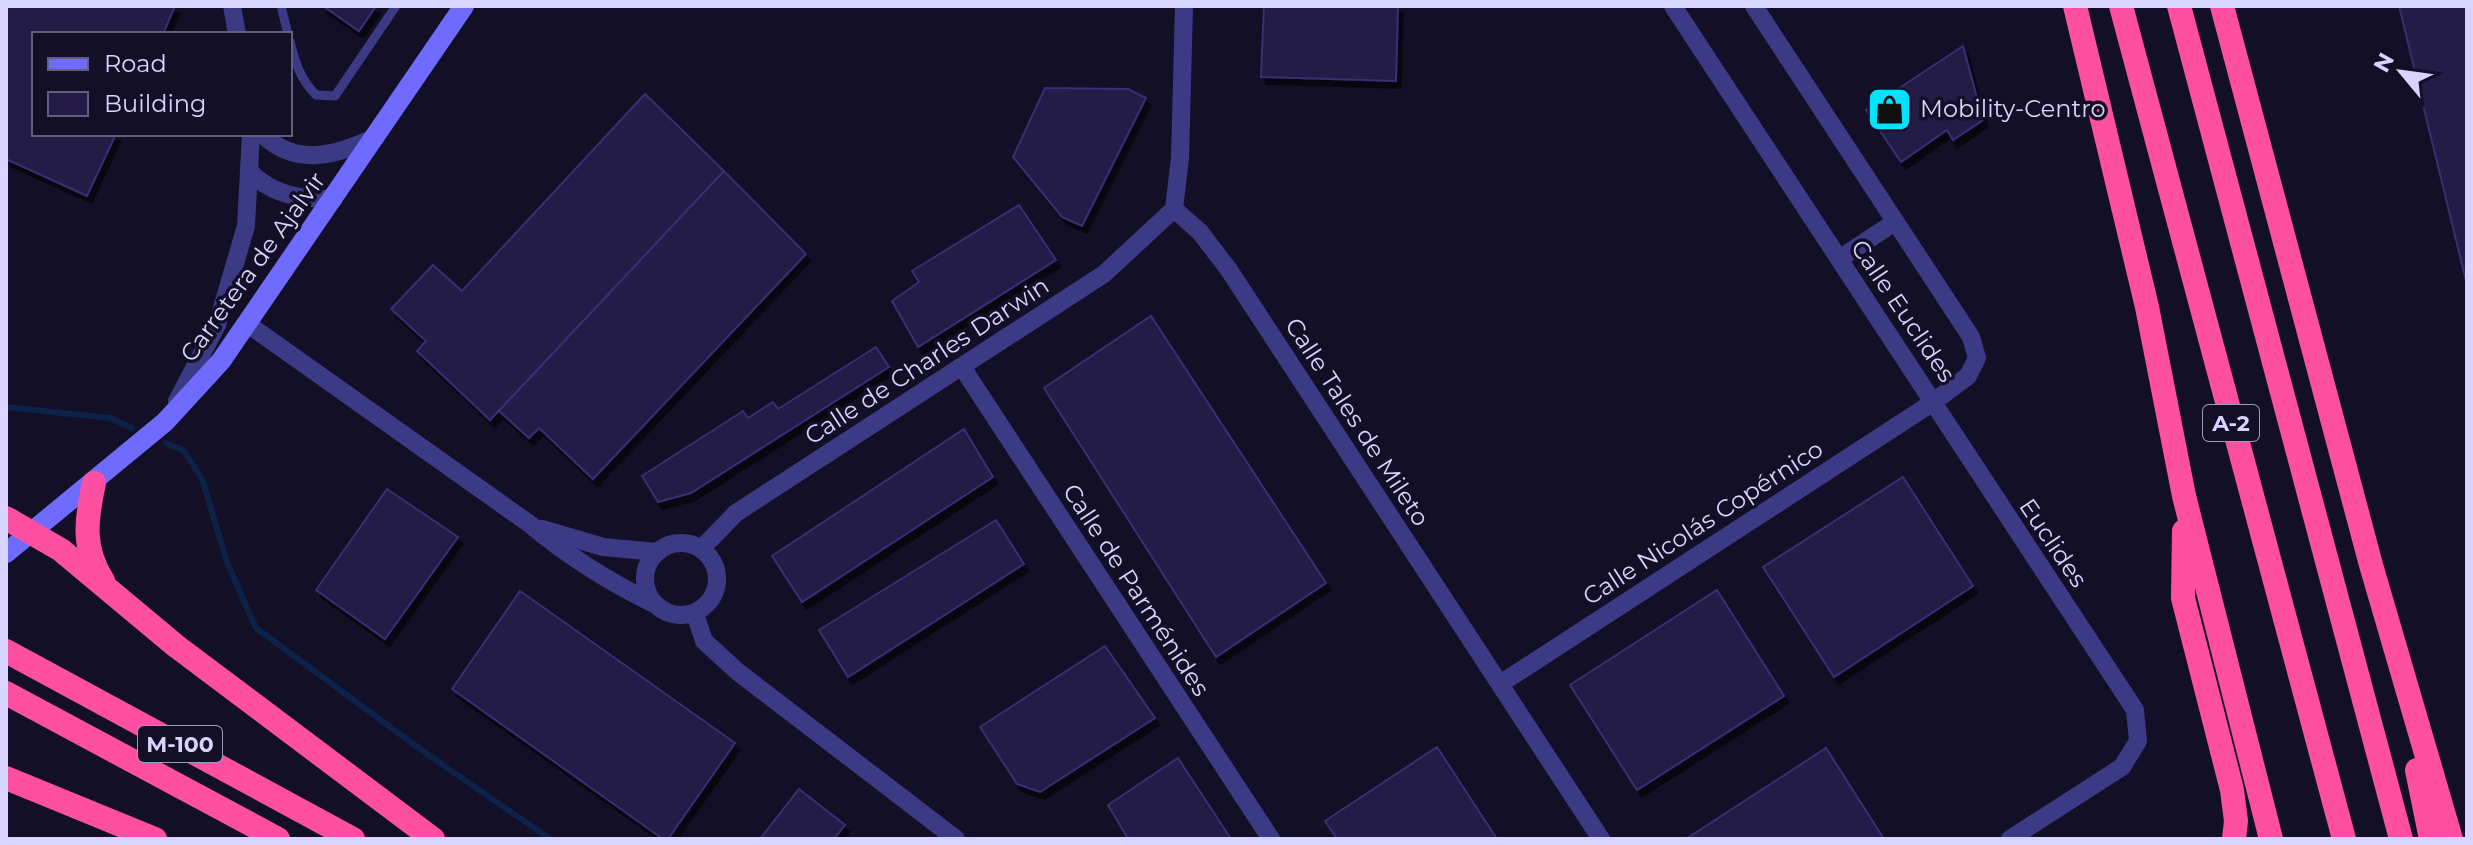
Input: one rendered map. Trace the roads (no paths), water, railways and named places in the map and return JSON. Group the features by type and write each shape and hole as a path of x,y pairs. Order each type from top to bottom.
{"highway":[{"path":"2075,6 2147,307 2184,496 2271,839"},
{"name":"A-2","path":"2121,6 2344,839"},
{"name":"A-2","path":"2179,6 2401,839"},
{"path":"2222,6 2371,565 2451,839"},
{"path":"94,483 85,533 92,563 113,597"},
{"path":"2184,496 2183,598 2232,790 2236,821 2234,839"},
{"path":"6,518 61,550 113,597 433,839"},
{"path":"2371,565 2431,839"},
{"name":"M-100","path":"6,651 353,839"},
{"name":"M-100","path":"6,693 278,839"},
{"path":"6,778 155,839"}],"street":[{"path":"232,6 237,32"},
{"name":"Carretera de Ajalvir","path":"6,553 165,422 249,325 464,6"},
{"path":"1174,209 1180,158 1184,6"},
{"name":"Calle Euclides","path":"1673,6 1932,403 1968,376 1977,358 1971,337 1754,6"},
{"path":"165,422 217,325 246,226 251,136"},
{"path":"265,136 297,155 332,155 376,137"},
{"path":"332,155 344,165 349,178"},
{"path":"249,171 279,193 334,199"},
{"name":"Calle de Charles Darwin","path":"702,548 736,513 1104,274 1174,209"},
{"name":"Calle Tales de Mileto","path":"1174,209 1200,232 1229,270 1601,839"},
{"path":"1839,259 1895,222"},
{"path":"249,325 595,574 664,612 679,616 695,614 708,605 717,583 713,560 702,548 687,543 671,544 657,552 646,567 645,586 652,603"},
{"name":"Calle de Parménides","path":"962,367 1271,839"},
{"name":"Calle Nicolás Copérnico","path":"1500,684 1932,403"},
{"name":"Euclides","path":"1932,403 2135,710 2138,741 2122,767 2010,839"},
{"path":"531,525 603,547 657,552"},
{"path":"695,614 704,641 738,672 956,839"}],"lane":[{"path":"281,6 288,32"},
{"path":"292,46 306,85 316,95 335,96 396,6"}],"waterway":[{"path":"6,407 110,418 132,428"},
{"path":"166,443 184,451 202,479 228,565 256,628 420,749 550,839"}],"place":[{"name":"Mobility-Centro","path":"1889,109"}]}
